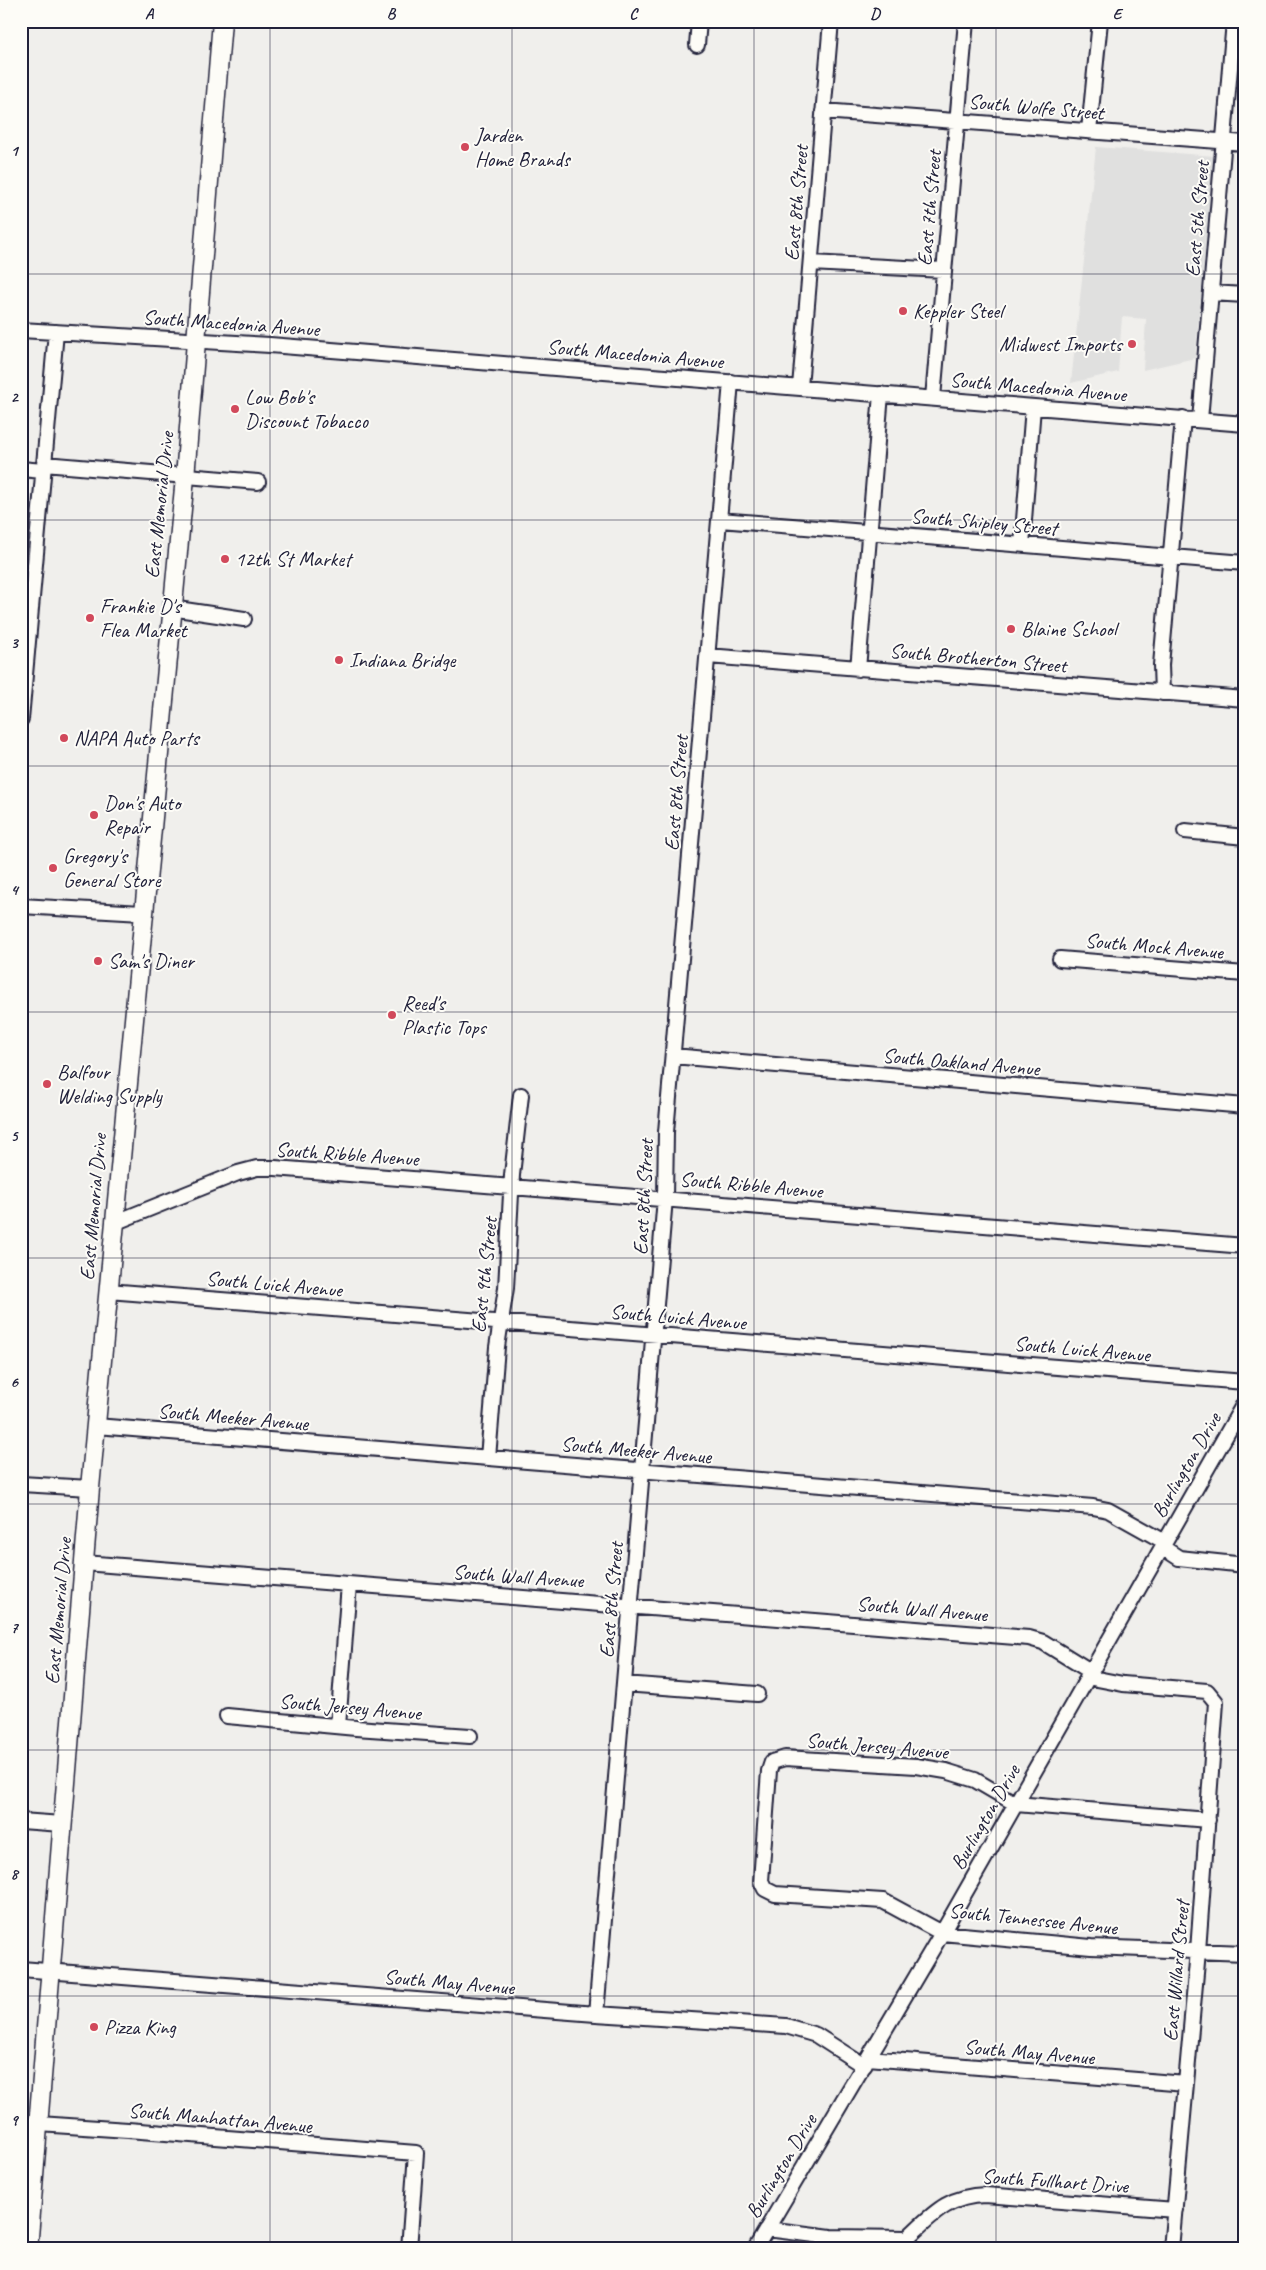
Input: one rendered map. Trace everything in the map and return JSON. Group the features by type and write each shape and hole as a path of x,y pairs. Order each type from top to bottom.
{"main road":[{"name":"East Memorial Drive","path":"28,2249 30,2125 52,1971 62,1824 90,1488 142,913 185,476 222,21"}],"street":[{"path":"697,46 699,21"},
{"name":"East 8th Street","path":"800,387 831,21"},
{"name":"East 7th Street","path":"933,398 966,21"},
{"path":"1089,131 1100,21"},
{"name":"East 5th Street","path":"1200,420 1234,21"},
{"name":"South Wolfe Street","path":"823,111 1245,143"},
{"path":"811,263 943,270"},
{"path":"1211,293 1245,295"},
{"name":"South Macedonia Avenue","path":"21,330 197,340 1245,424"},
{"path":"21,719 27,601 44,468 56,332"},
{"name":"East 8th Street","path":"596,2014 665,1198 666,1132 731,382"},
{"path":"858,669 881,394"},
{"path":"1022,545 1033,407"},
{"path":"1162,692 1161,665 1183,418"},
{"path":"21,469 44,468 258,482"},
{"name":"South Shipley Street","path":"720,520 1245,563"},
{"path":"171,608 244,619"},
{"name":"South Brotherton Street","path":"708,656 1245,699"},
{"path":"1185,831 1245,837"},
{"path":"21,906 142,913"},
{"name":"South Mock Avenue","path":"1060,958 1245,974"},
{"name":"South Oakland Avenue","path":"673,1056 1245,1106"},
{"name":"East 9th Street","path":"488,1458 497,1347 502,1322 521,1095"},
{"name":"South Ribble Avenue","path":"114,1224 238,1172 257,1168 665,1198 1245,1246"},
{"name":"South Luick Avenue","path":"108,1291 1245,1382"},
{"name":"Burlington Drive","path":"755,2249 942,1932 1245,1402"},
{"name":"South Meeker Avenue","path":"96,1426 1103,1508 1163,1545 1179,1558 1245,1565"},
{"path":"21,1484 90,1488"},
{"name":"South Wall Avenue","path":"84,1562 349,1584 631,1604 1029,1638 1044,1642 1088,1674 1122,1684 1207,1691 1214,1697"},
{"path":"338,1726 349,1584"},
{"path":"624,1684 756,1694"},
{"name":"East Willard Street","path":"1171,2249 1198,1951 1217,1707 1214,1697"},
{"name":"South Jersey Avenue","path":"227,1716 470,1736"},
{"name":"South Jersey Avenue","path":"765,1889 761,1881 760,1871 768,1771 774,1761 785,1758 938,1769 975,1780 1016,1804 1208,1820"},
{"path":"21,1821 62,1824"},
{"name":"South Tennessee Avenue","path":"765,1889 775,1894 883,1901 942,1932 1091,1947 1245,1953"},
{"name":"South May Avenue","path":"21,1969 596,2014 786,2026 811,2033 866,2062 1186,2084"},
{"name":"South Manhattan Avenue","path":"30,2125 416,2153 409,2249"},
{"name":"South Fullhart Drive","path":"767,2229 831,2237 910,2243 941,2208 969,2195 985,2194 1175,2210"}],"shaded area":[{"path":"1096,147 1215,156 1195,358 1143,370 1146,319 1122,317 1118,372 1071,383"}],"place":[{"name":"Jarden Home Brands","path":"465,147"},
{"name":"Keppler Steel","path":"903,311"},
{"name":"Midwest Imports","path":"1132,344"},
{"name":"Low Bob's Discount Tobacco","path":"235,409"},
{"name":"12th St Market","path":"225,559"},
{"name":"Frankie D's Flea Market","path":"90,618"},
{"name":"Blaine School","path":"1011,629"},
{"name":"Indiana Bridge","path":"339,660"},
{"name":"NAPA Auto Parts","path":"64,738"},
{"name":"Don's Auto Repair","path":"94,815"},
{"name":"Gregory's General Store","path":"53,868"},
{"name":"Sam's Diner","path":"98,961"},
{"name":"Reed's Plastic Tops","path":"392,1015"},
{"name":"Balfour Welding Supply","path":"47,1084"},
{"name":"Pizza King","path":"94,2027"}]}
